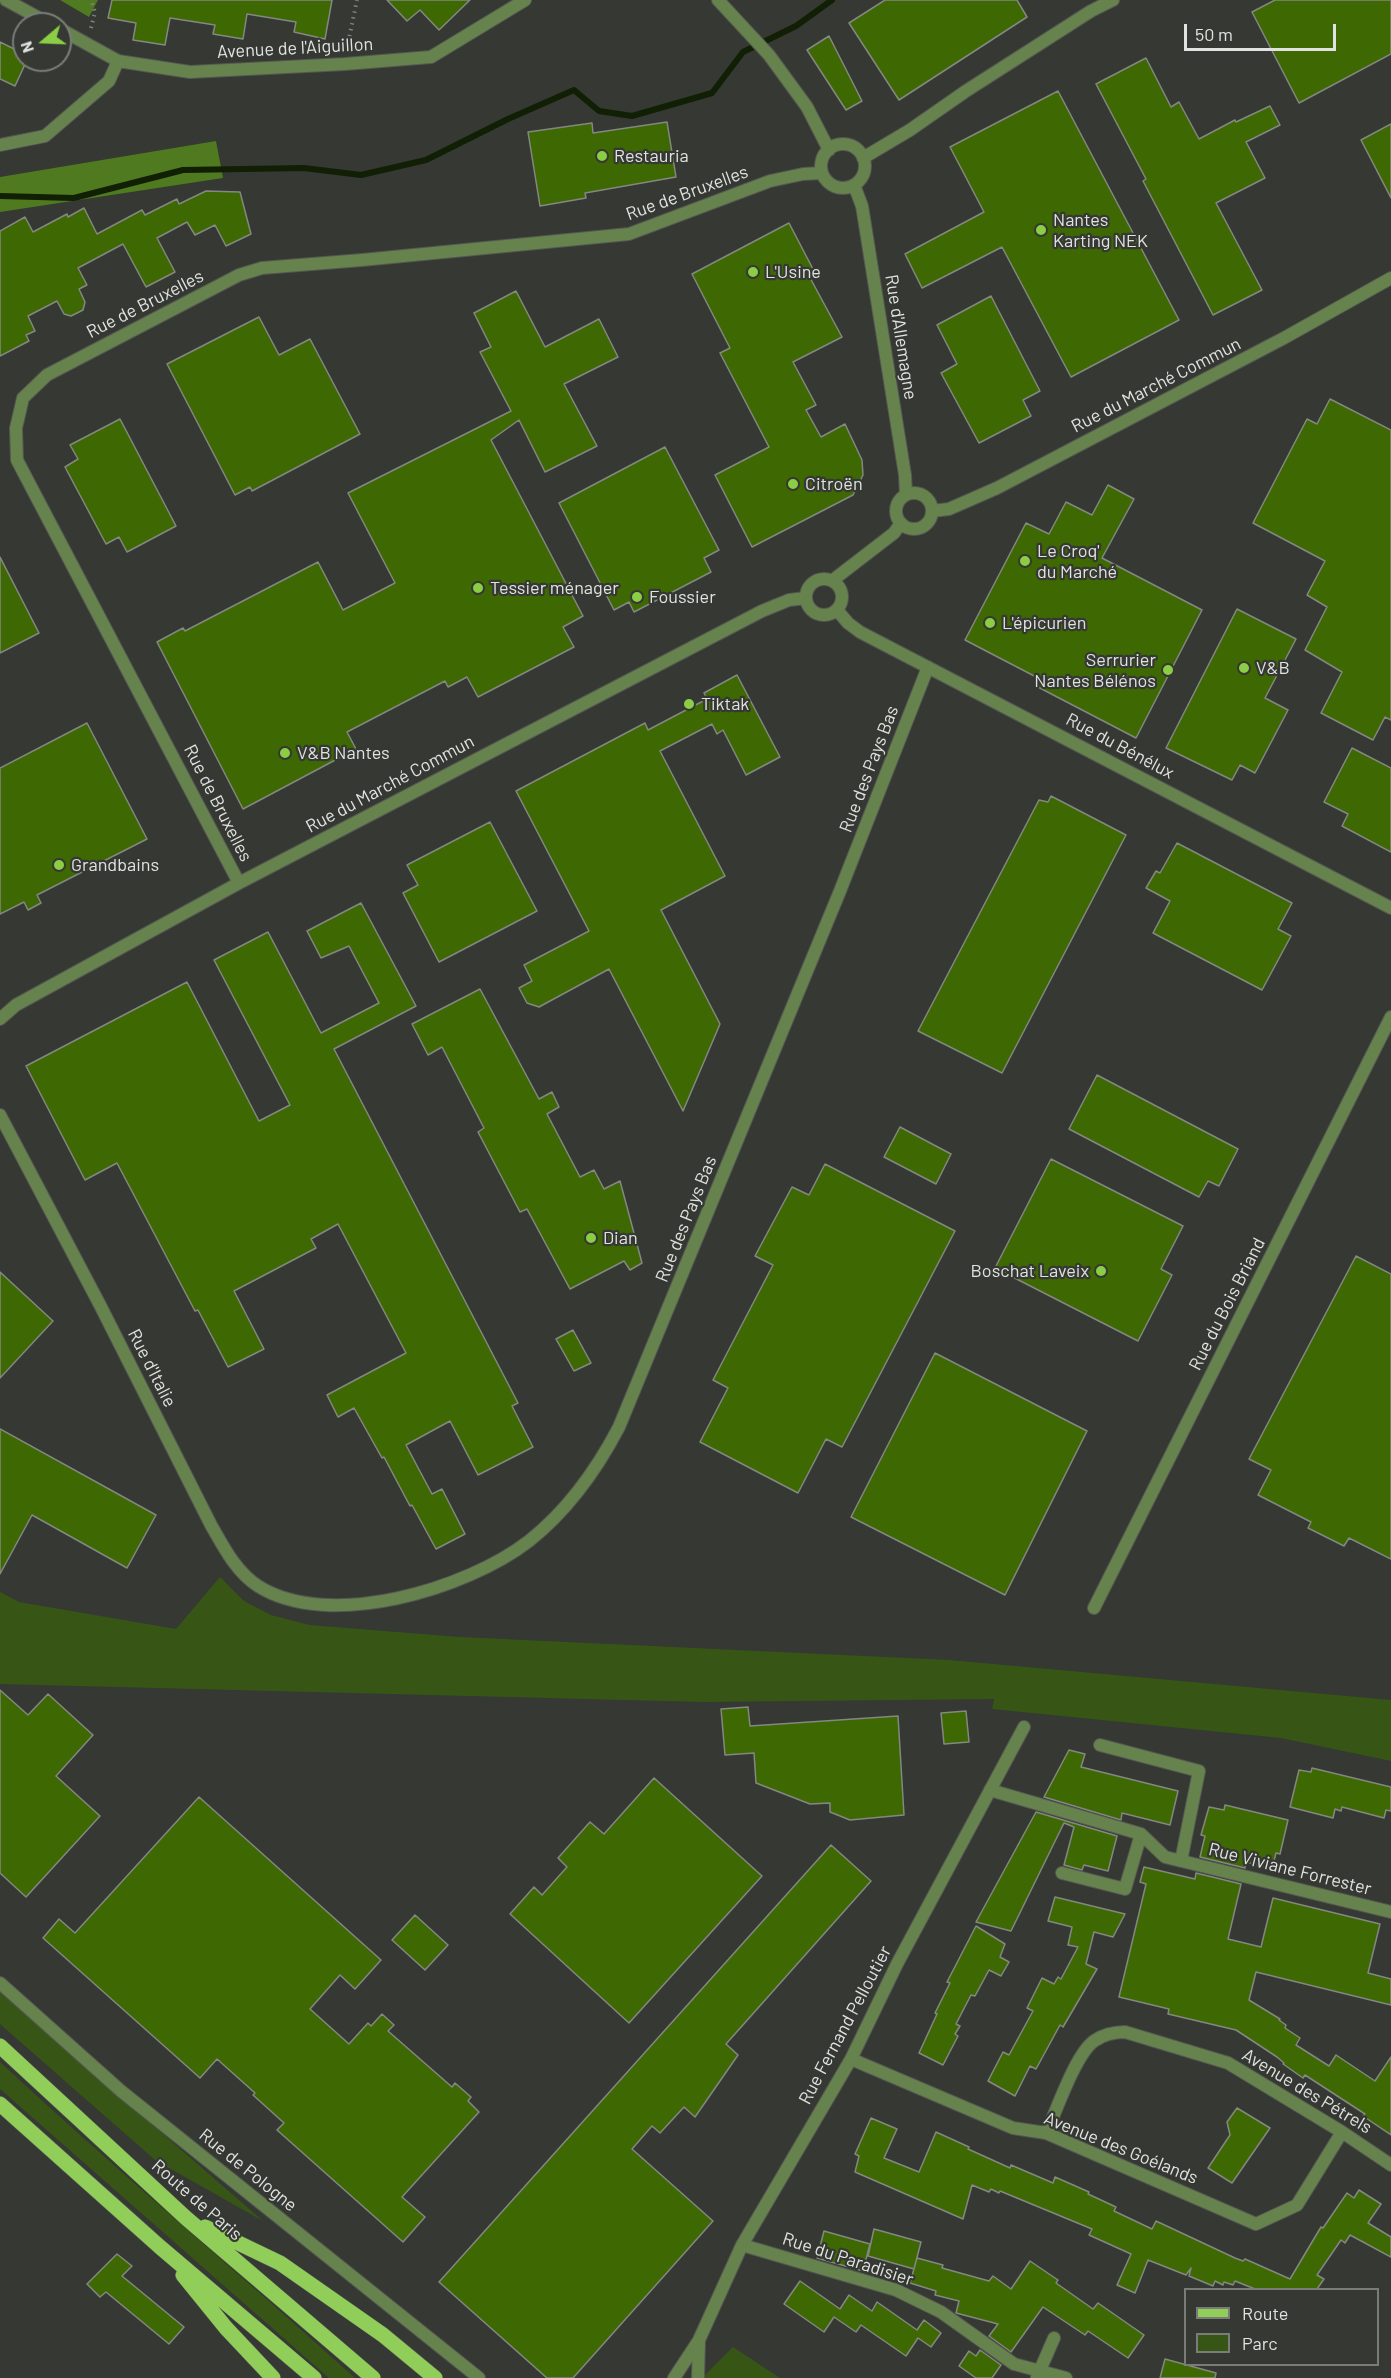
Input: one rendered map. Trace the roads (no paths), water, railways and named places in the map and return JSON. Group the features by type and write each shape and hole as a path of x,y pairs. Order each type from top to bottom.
{"main road":[{"name":"Route de Paris","path":"0,2046 186,2218 373,2378"},
{"path":"0,2104 160,2247 314,2378"},
{"path":"186,2218 280,2263 383,2335 435,2378"},
{"path":"160,2247 226,2328 273,2378"}],"street":[{"path":"6,0 28,12"},
{"name":"Avenue de l'Aiguillon","path":"72,36 118,61 190,72 345,64 431,57 525,0"},
{"path":"718,0 754,37 807,107 829,150"},
{"path":"863,158 910,130 966,91 1091,11 1113,0"},
{"path":"0,145 45,136 108,81 118,61"},
{"path":"841,145 848,145 859,152 863,158 865,164 862,176 848,188 829,183 822,172 822,160 829,150 841,145"},
{"name":"Rue de Bruxelles","path":"239,883 17,460 16,428 23,398 47,375 239,275 262,268 629,234 770,182 822,172"},
{"name":"Rue d'Allemagne","path":"854,185 862,206 905,475 906,495"},
{"name":"Rue du Marché Commun","path":"932,511 949,509 998,488 1284,339 1391,278"},
{"path":"921,494 929,501 932,511 929,521 921,528 910,529 897,517 898,505 906,495 921,494"},
{"path":"833,580 894,533 901,523"},
{"path":"822,578 833,580 843,594 842,603 837,610 821,615 810,609 806,598 812,583 822,578"},
{"name":"Rue du Marché Commun","path":"0,1019 15,1005 239,883 762,611 789,600 806,598"},
{"name":"Rue du Bénélux","path":"837,610 860,632 1391,908"},
{"name":"Rue des Pays Bas","path":"304,1603 338,1605 373,1602 430,1590 464,1579 495,1563 529,1540 571,1500 598,1466 619,1427 692,1251 844,881 928,667"},
{"name":"Rue du Bois Briand","path":"1094,1608 1391,1017"},
{"name":"Rue d'Italie","path":"0,1115 226,1552 256,1585 268,1592 304,1603"},
{"name":"Rue Fernand Pelloutier","path":"674,2378 699,2340 742,2245 851,2059 897,1964 1024,1727"},
{"name":"Rue Viviane Forrester","path":"1100,1745 1199,1771 1181,1861"},
{"name":"Rue Viviane Forrester","path":"990,1790 1141,1834 1165,1857 1391,1912"},
{"path":"1062,1873 1125,1888 1141,1834"},
{"name":"Rue de Pologne","path":"0,1983 121,2091 479,2378"},
{"name":"Avenue des Pétrels","path":"1047,2133 1079,2060 1093,2042 1109,2033 1125,2032 1228,2063 1342,2132 1391,2165"},
{"name":"Avenue des Goélands","path":"851,2059 1013,2128 1047,2133 1256,2224 1297,2205 1342,2132"},
{"name":"Rue du Paradisier","path":"742,2245 896,2290 941,2312 1014,2364 1038,2374 1066,2378"},
{"path":"1038,2374 1054,2338"},
{"name":"Rue Fernand Pelloutier","path":"698,2378 699,2340"}],"waterway":[{"path":"0,196 74,198 183,170 304,168 361,175 426,160 508,119 574,90 599,111 632,116 712,93 743,52 796,26 832,0"}],"place":[{"name":"Restauria","path":"602,156"},
{"name":"Nantes Karting NEK","path":"1041,230"},
{"name":"L'Usine","path":"753,272"},
{"name":"Citroën","path":"793,484"},
{"name":"Le Croq' du Marché","path":"1025,561"},
{"name":"Tessier ménager","path":"478,588"},
{"name":"Foussier","path":"637,597"},
{"name":"L'épicurien","path":"990,623"},
{"name":"V&B","path":"1244,668"},
{"name":"Serrurier Nantes Bélénos","path":"1168,670"},
{"name":"Tiktak","path":"689,704"},
{"name":"V&B Nantes","path":"285,753"},
{"name":"Grandbains","path":"59,865"},
{"name":"Dian","path":"591,1238"},
{"name":"Boschat Laveix","path":"1101,1271"}]}
